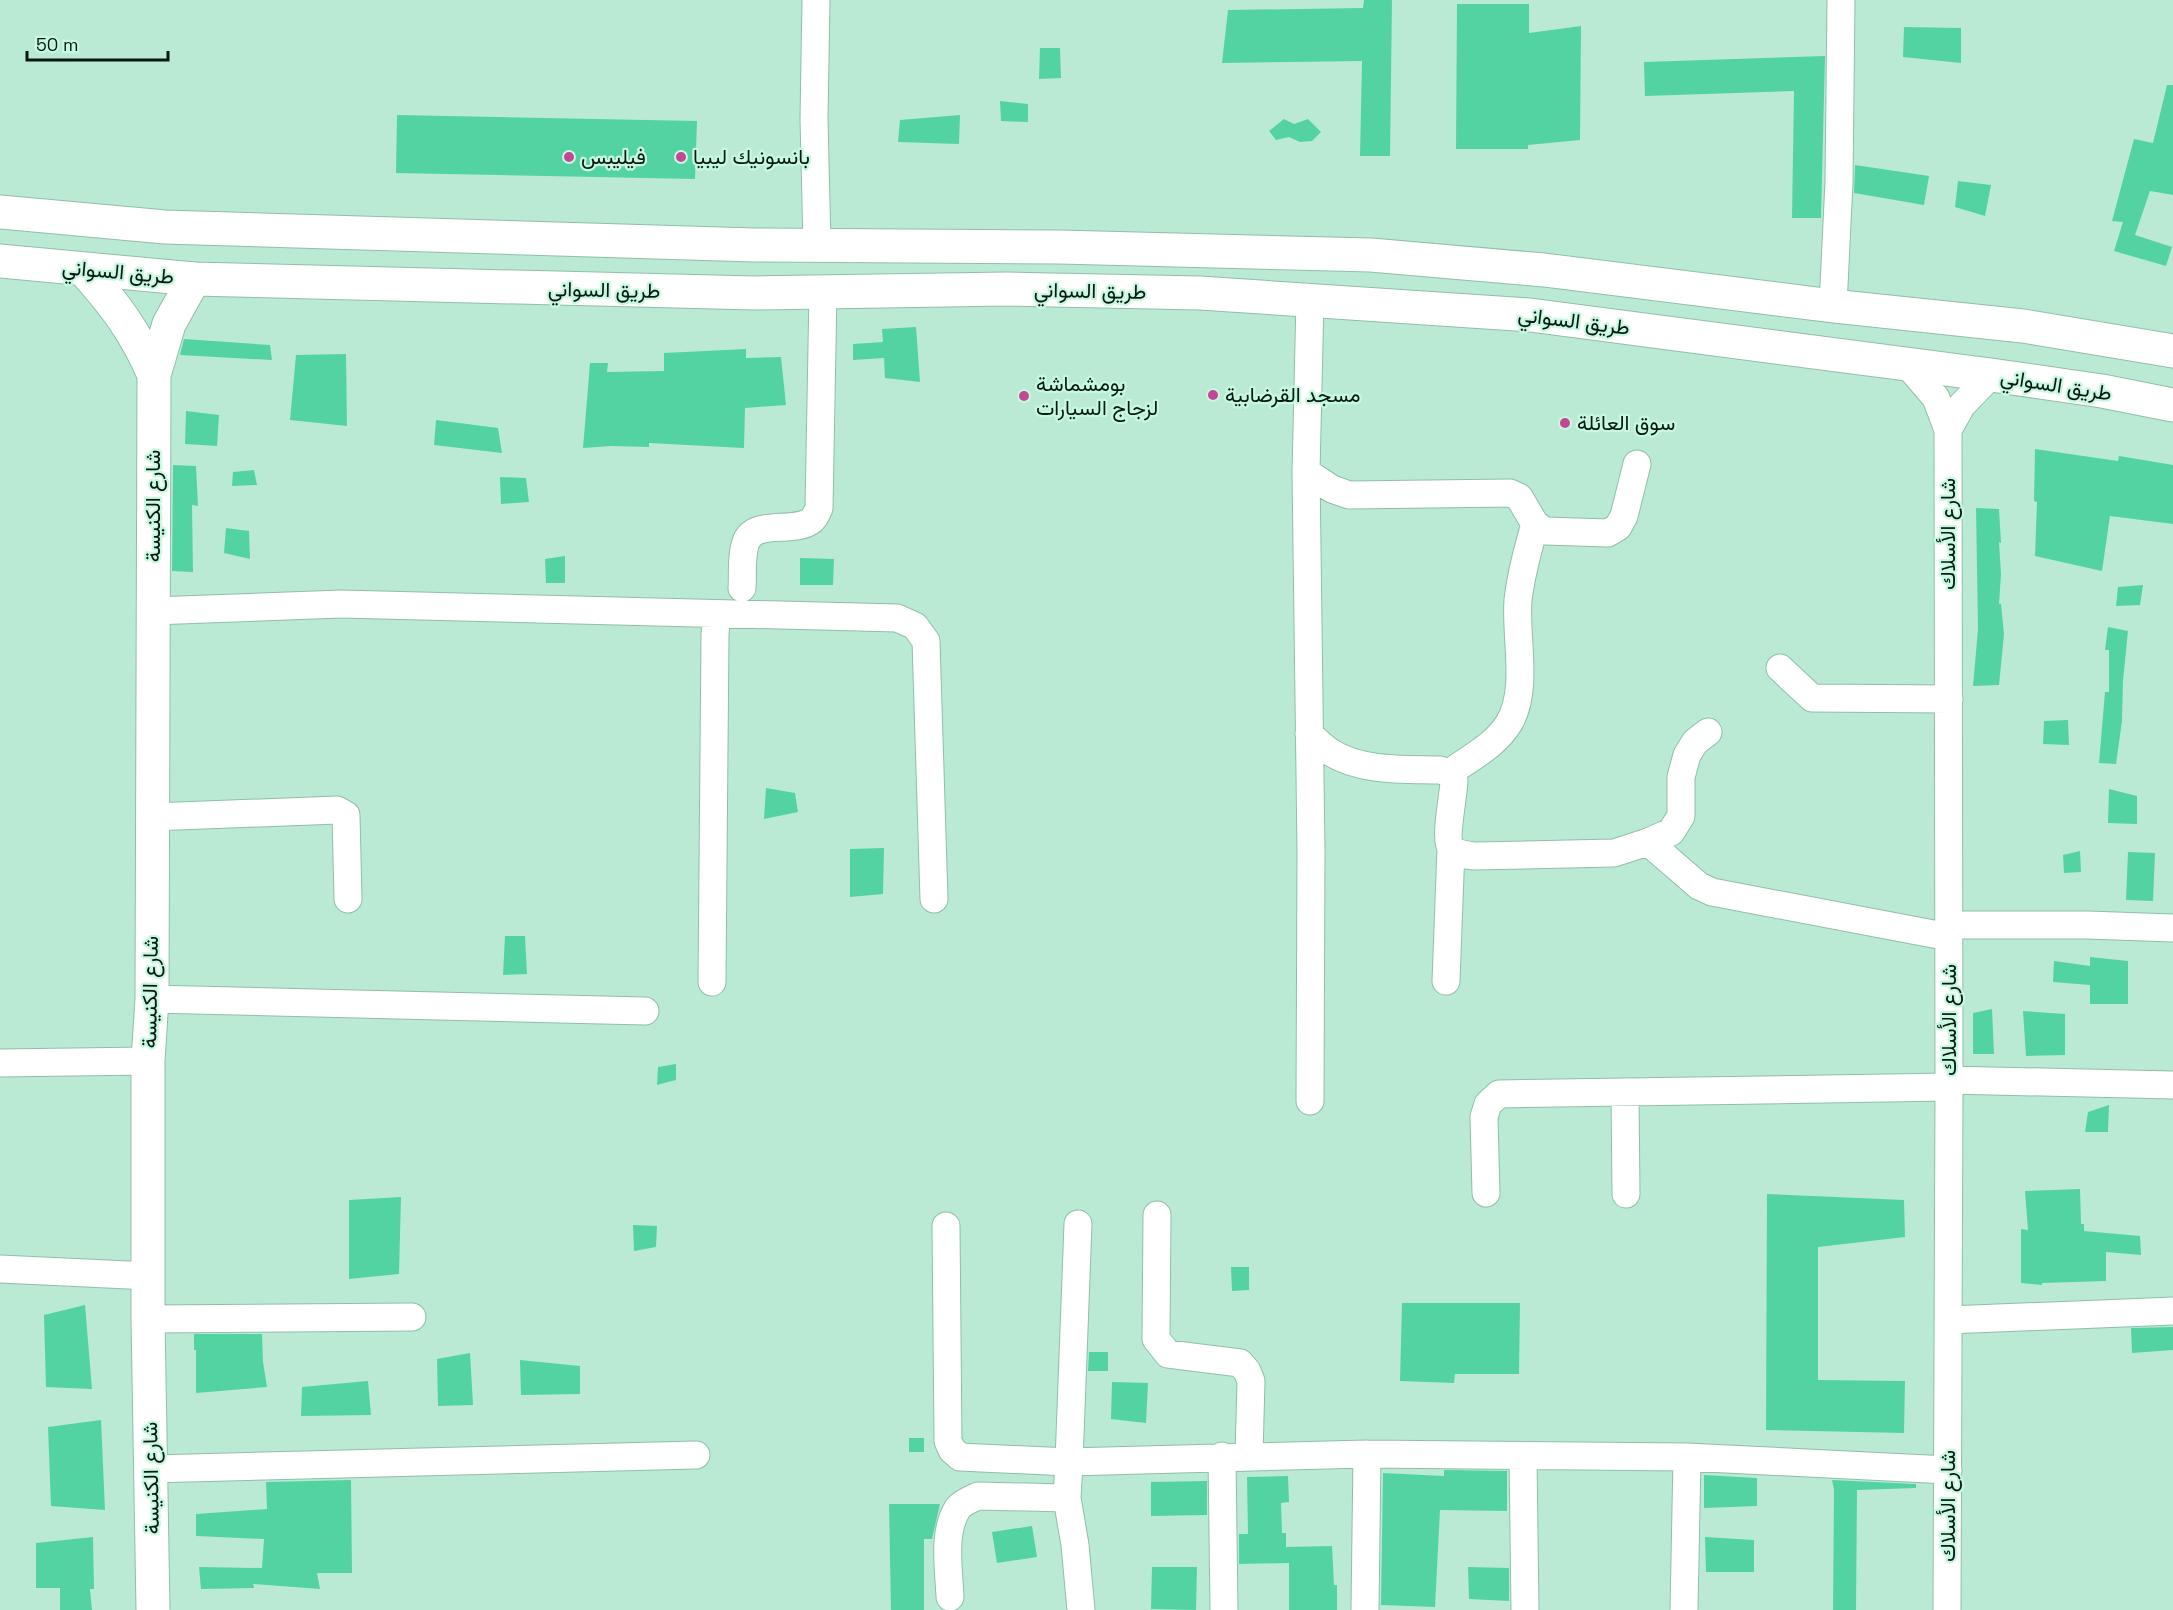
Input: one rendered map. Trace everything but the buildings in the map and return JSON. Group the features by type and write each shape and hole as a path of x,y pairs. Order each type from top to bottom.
{"main road":[{"name":"طريق السواني","path":"0,212 165,227 817,245 1060,247 1371,255 1544,270 1833,306 2023,326 2173,351"},
{"name":"طريق السواني","path":"0,261 194,279 754,293 1007,289 1200,293 1310,300 1530,315 1906,363 2102,391 2173,405"},
{"name":"شارع الكنيسة","path":"84,270 126,320 140,343 154,375"},
{"name":"شارع الكنيسة","path":"153,1610 148,1319 150,1276 148,1061 152,999 154,375 169,324 194,279"}],"street":[{"path":"816,0 814,119 817,245"},
{"path":"1833,306 1839,182 1841,0"},
{"path":"742,588 744,546 748,537 758,530 805,525 813,519 819,508 823,292"},
{"path":"1310,300 1305,472 1311,851 1310,1101"},
{"name":"شارع الأسلاك","path":"1906,363 1936,398 1948,430 1947,1610"},
{"path":"1948,430 1962,405 1991,375"},
{"path":"1305,472 1332,489 1349,495 1510,493 1522,500 1535,524 1545,531 1608,533 1618,527 1624,516 1637,464"},
{"path":"1449,773 1491,743 1509,724 1516,709 1519,692 1518,602 1524,565 1535,524"},
{"path":"152,611 341,604 897,618 915,626 926,641 934,899"},
{"path":"712,982 717,614"},
{"path":"1780,668 1812,698 1949,699"},
{"path":"1451,848 1474,856 1614,853 1671,832 1681,816 1681,777 1686,754 1695,742 1708,732"},
{"path":"1309,734 1331,752 1376,768 1440,770 1449,773 1454,780 1448,838 1451,848 1446,981"},
{"path":"152,817 337,810 346,815 348,899"},
{"path":"1648,842 1699,886 1712,892 1949,931 2087,925 2173,928"},
{"path":"152,999 645,1011"},
{"path":"0,1063 148,1061"},
{"path":"1485,1193 1484,1117 1488,1104 1499,1094 1949,1083 2173,1085"},
{"path":"1625,1092 1626,1194"},
{"path":"1156,1215 1156,1339 1168,1354 1240,1363 1248,1371 1251,1381 1249,1455"},
{"path":"1078,1224 1067,1498 1075,1545 1081,1610"},
{"path":"945,1226 948,1441 952,1450 960,1457 1069,1462 1249,1455 1367,1454 1687,1457 1948,1470"},
{"path":"0,1269 150,1276"},
{"path":"1948,1320 2173,1311"},
{"path":"148,1319 412,1317"},
{"path":"1365,1610 1367,1454"},
{"path":"152,1469 696,1455"},
{"path":"1222,1456 1224,1610"},
{"path":"1523,1456 1525,1610"},
{"path":"1684,1610 1687,1457"},
{"path":"950,1597 949,1539 953,1520 959,1507 978,1496 1067,1498"}],"place":[{"name":"فيليبس","path":"569,157"},
{"name":"بانسونيك ليبيا","path":"681,157"},
{"name":"مسجد القرضابية","path":"1213,395"},
{"name":"بومشماشة لزجاج السيارات","path":"1024,396"},
{"name":"سوق العائلة","path":"1565,423"}]}
